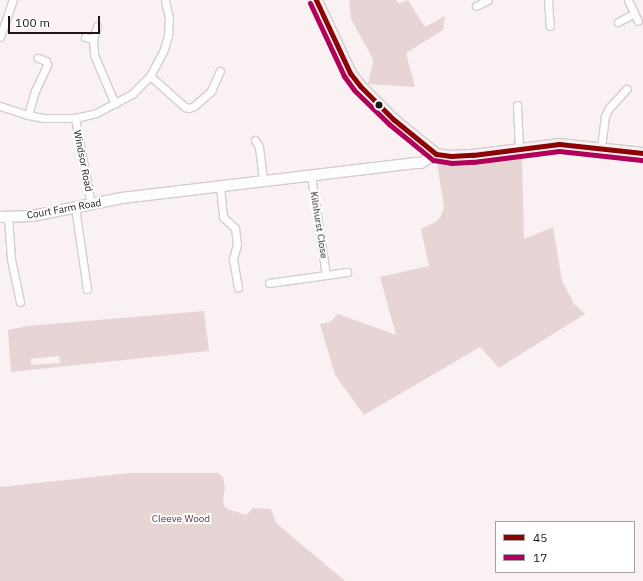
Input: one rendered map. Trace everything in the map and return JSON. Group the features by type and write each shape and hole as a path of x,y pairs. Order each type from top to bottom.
{"main road":[{"path":"316,0 338,50 353,77 393,119 436,154 451,156 473,155 559,144 643,153"}],"street":[{"path":"0,36 13,0"},
{"path":"0,106 43,118 75,118 96,113 132,94 150,76 158,65 168,36 169,18 165,0"},
{"path":"476,6 488,0"},
{"path":"548,0 550,26"},
{"path":"628,0 633,14 638,21"},
{"path":"618,22 633,14"},
{"path":"550,18 558,18"},
{"path":"97,26 93,39 94,54 115,104"},
{"path":"85,37 93,39"},
{"path":"28,115 35,91 46,65 46,62 38,58"},
{"path":"150,76 185,107 189,108 203,99 211,91 219,81 220,71"},
{"path":"601,148 605,116 618,92 627,89"},
{"path":"518,105 520,149"},
{"name":"Windsor Road","path":"75,118 91,204"},
{"path":"255,140 262,146 263,182"},
{"name":"Court Farm Road","path":"4,217 32,216 122,198 421,162 436,154"},
{"name":"Kilnhurst Close","path":"311,176 326,275"},
{"path":"220,187 223,217 235,228 236,244 233,259 238,288"},
{"path":"75,208 87,289"},
{"path":"4,217 20,302"},
{"path":"269,283 347,272"}],"green space":[{"path":"349,0 396,0 399,4 408,0 425,27 445,16 443,30 406,53 415,87 368,84 373,62 372,57 351,19"},
{"path":"522,158 524,239 553,227 562,281 574,304 585,314 499,368 480,347 364,415 335,375 320,324 330,322 338,314 396,335 380,277 429,266 421,229 437,221 441,216 444,206 437,164"},
{"path":"204,311 209,351 11,372 8,330 27,326","holes":["59,356 60,363 31,365 31,359"]},
{"name":"Cleeve Wood","path":"130,473 218,473 223,477 225,488 223,499 225,508 246,515 253,508 271,509 276,523 345,581 0,581 0,487"}],"transit line":[{"name":"45","path":"316,0 350,73 360,86 393,119 436,154 451,156 473,155 559,144 643,153"},
{"name":"17","path":"310,3 344,76 354,90 389,124 433,160 451,163 473,162 559,151 642,160"}]}
